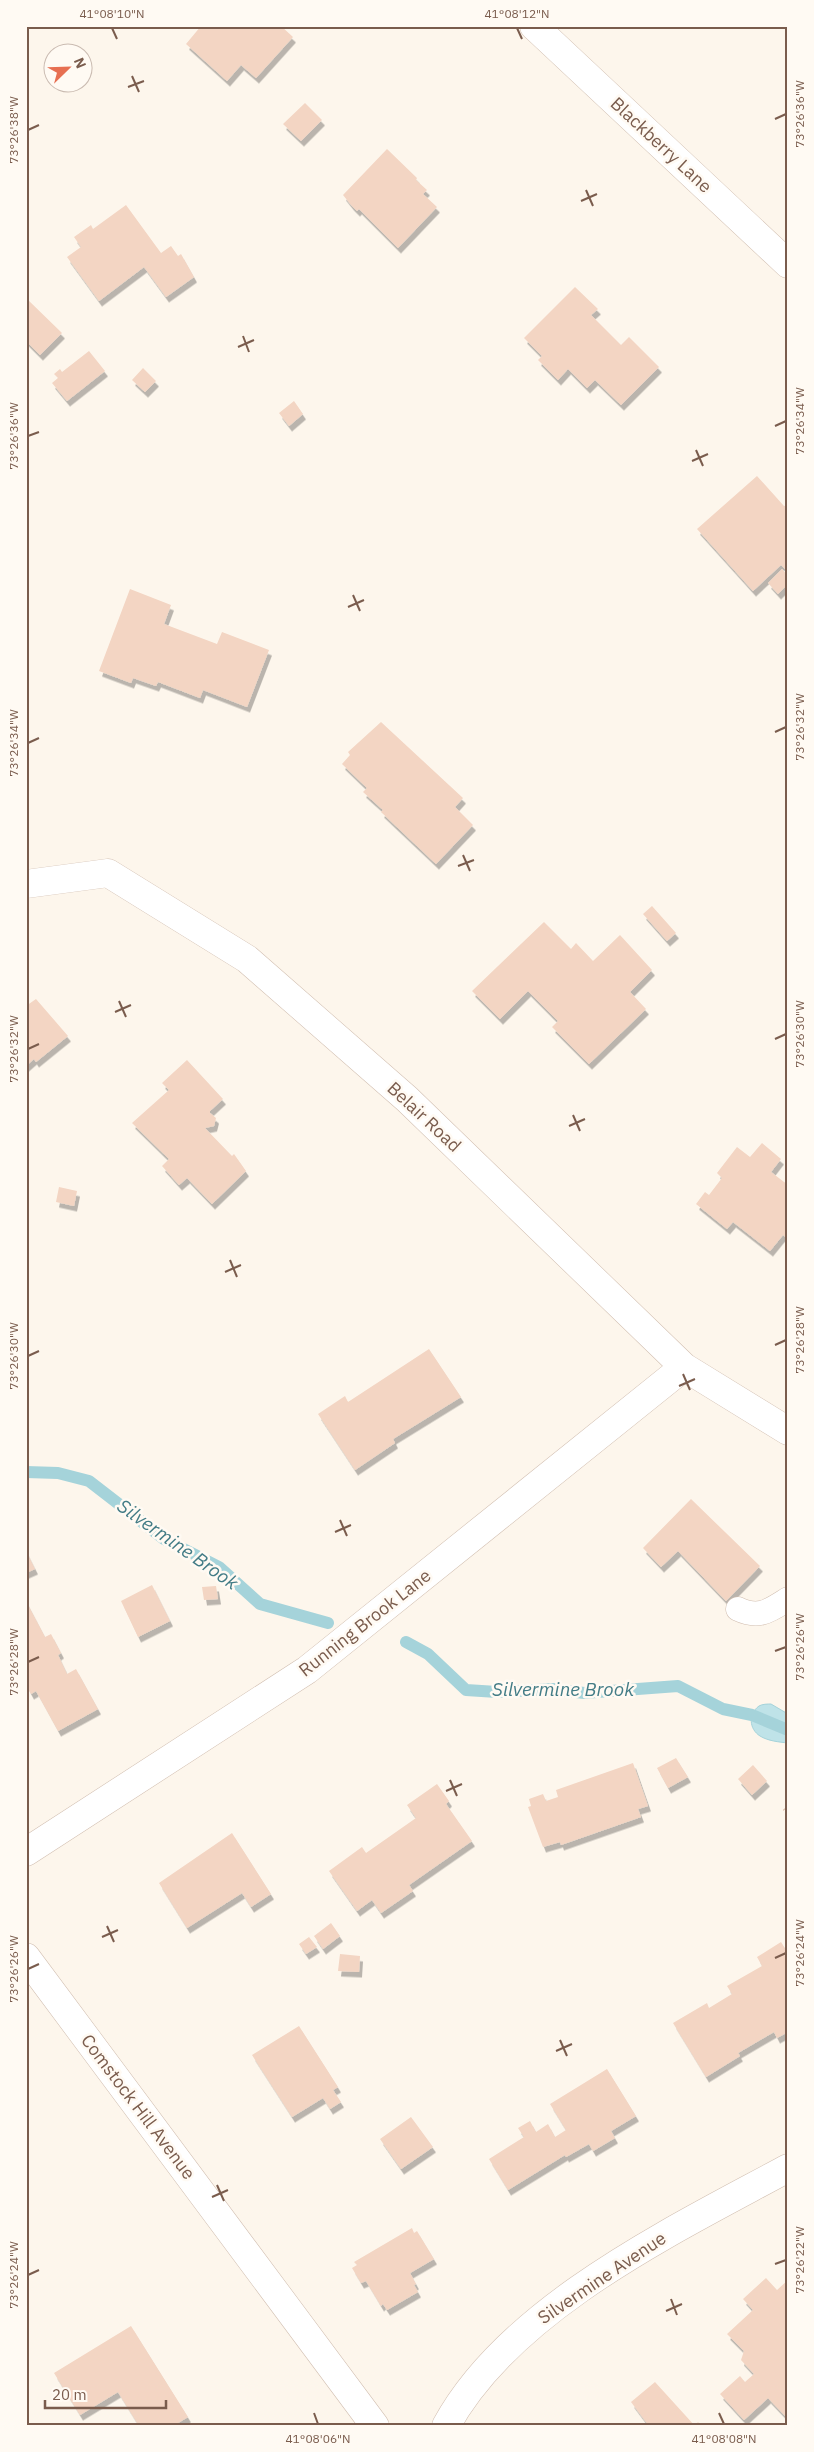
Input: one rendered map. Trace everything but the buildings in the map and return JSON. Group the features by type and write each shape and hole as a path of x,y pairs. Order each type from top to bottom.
{"street":[{"name":"Blackberry Lane","path":"534,26 788,264"},
{"name":"Belair Road","path":"26,884 108,873 247,959 407,1099 684,1367 788,1430"},
{"name":"Running Brook Lane","path":"26,1852 308,1670 684,1367"},
{"name":"Comstock Hill Avenue","path":"26,1957 375,2426"},
{"name":"Silvermine Avenue","path":"446,2426 454,2412 481,2377 532,2325 606,2272 668,2234 788,2168"}],"lane":[{"path":"738,1609 751,1615 767,1612 788,1599"}],"path":[{"path":"784,1809 788,1814"}],"water":[{"path":"771,1704 788,1714 788,1743 766,1739 756,1733 752,1726 751,1721 755,1709 760,1705"}],"waterway":[{"name":"Silvermine Brook","path":"26,1472 58,1473 89,1481 164,1539 219,1567 260,1604 328,1623"},
{"name":"Silvermine Brook","path":"406,1642 428,1654 466,1690 497,1692 553,1689 584,1693 678,1686 723,1709 752,1715 788,1730"}]}
